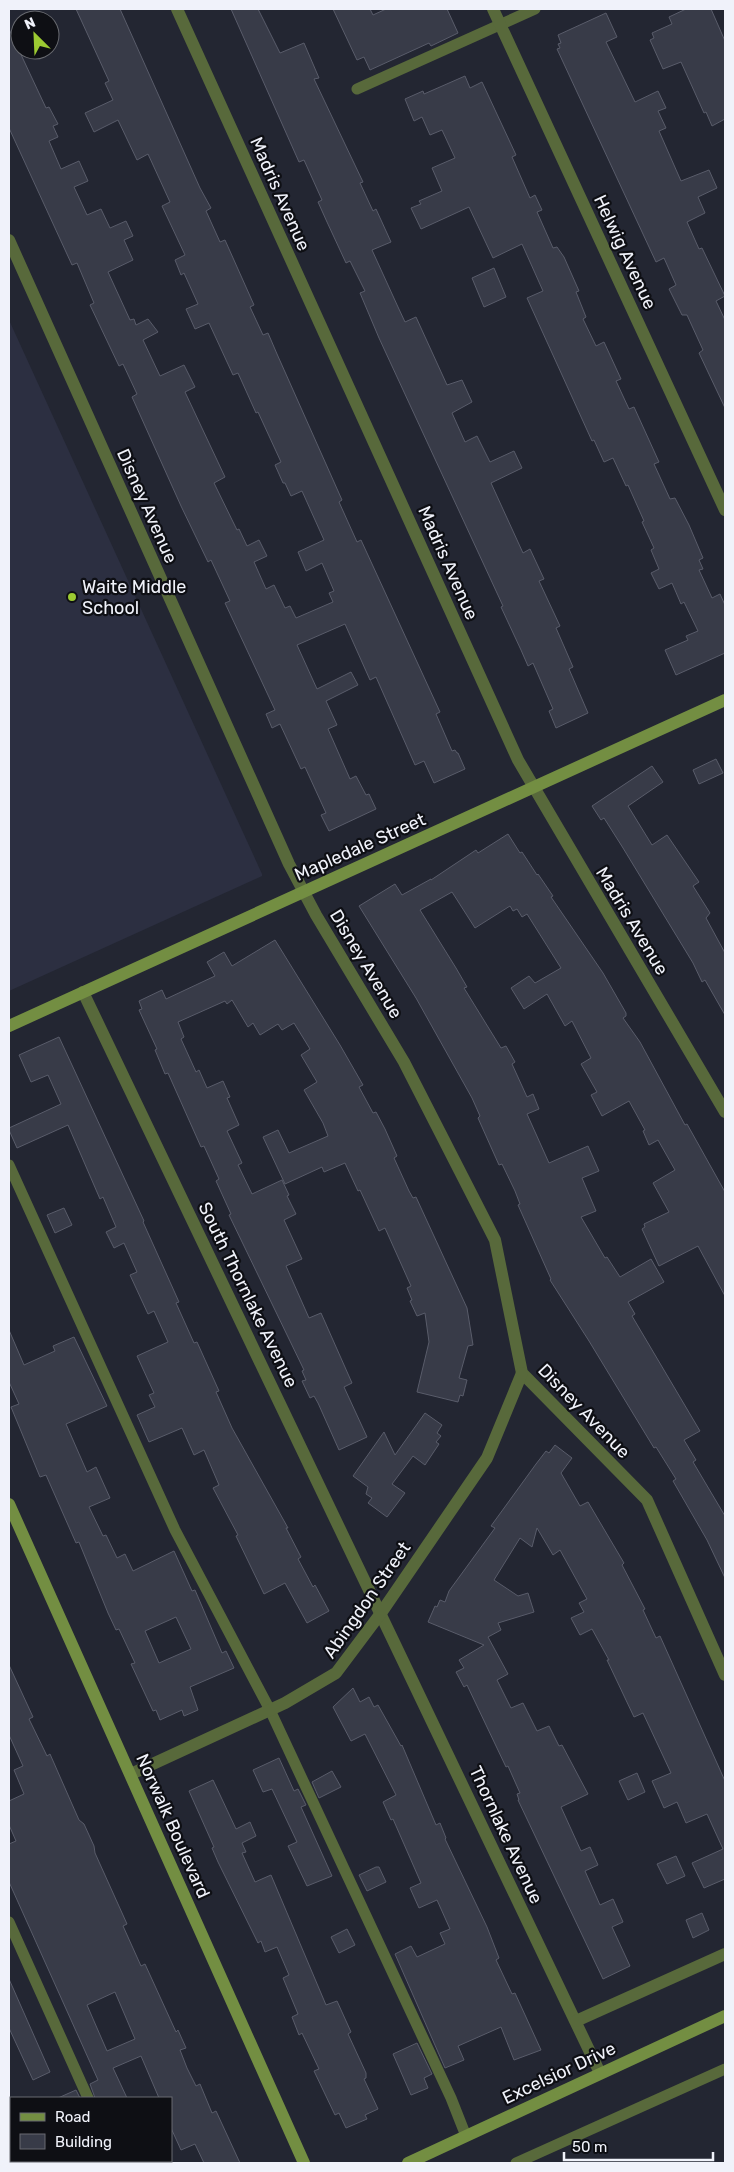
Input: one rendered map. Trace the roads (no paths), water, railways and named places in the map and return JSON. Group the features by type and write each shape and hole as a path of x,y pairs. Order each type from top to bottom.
{"street":[{"name":"Madris Avenue","path":"177,9 518,760 725,1112"},
{"name":"Helwig Avenue","path":"493,9 725,510"},
{"name":"Disney Avenue","path":"9,240 303,892 404,1062 495,1240 522,1373 648,1500 725,1675"},
{"name":"Mapledale Street","path":"9,1026 725,700"},
{"name":"South Thornlake Avenue","path":"83,992 381,1613"},
{"name":"Abingdon Street","path":"131,1774 270,1710 336,1673 381,1613 487,1458 522,1373"},
{"name":"Norwalk Boulevard","path":"9,1504 304,2163"},
{"name":"Thornlake Avenue","path":"381,1613 600,2073"},
{"path":"576,2021 725,1954"},
{"name":"Excelsior Drive","path":"408,2163 725,2016"}],"lane":[{"path":"356,89 535,9"},
{"path":"9,1165 175,1530 270,1710 451,2098 466,2136"},
{"path":"9,1922 88,2097"},
{"path":"516,2163 725,2069"}],"place":[{"name":"Waite Middle School","path":"72,597"}]}
